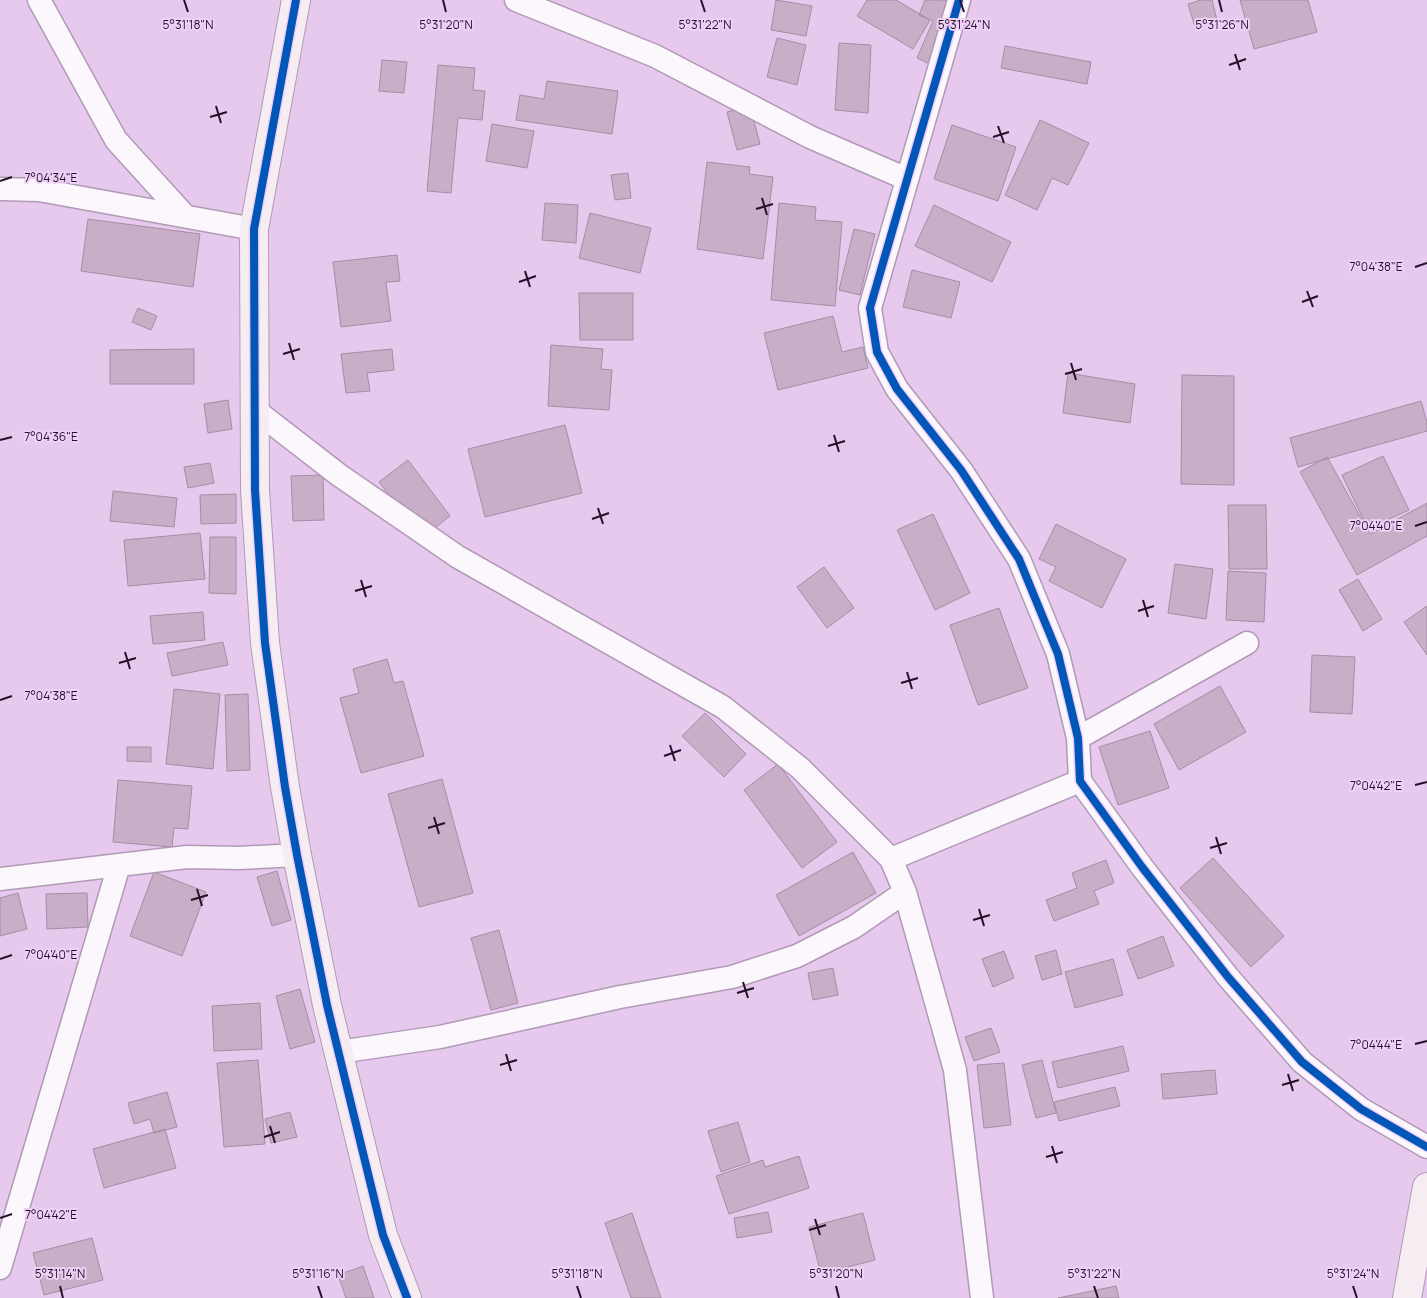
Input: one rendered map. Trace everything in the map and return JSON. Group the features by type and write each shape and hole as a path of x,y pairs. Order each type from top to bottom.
{"street":[{"path":"39,0 116,140 185,216"},
{"path":"296,0 254,228 255,490 266,642 285,787 327,1005 383,1234 407,1298"},
{"path":"516,0 655,56 810,137 907,178"},
{"path":"959,0 870,308 878,352 897,389 961,470 1019,559 1058,654 1078,738 1080,781 1142,867 1209,954 1302,1062 1361,1109 1427,1147"},
{"path":"0,188 39,190 254,228"},
{"path":"255,410 339,475 458,557 723,707 800,768 891,859 905,892 955,1070 982,1298"},
{"path":"1078,738 1247,643"},
{"path":"891,859 1080,781"},
{"path":"0,879 187,857 240,858 297,855"},
{"path":"0,1268 119,865"},
{"path":"339,1052 440,1037 620,998 732,977 797,956 854,927 905,892"},
{"path":"1407,1298 1427,1187"}],"building":[{"path":"776,0 812,6 806,36 771,30"},
{"path":"867,0 896,0 930,20 913,49 857,16"},
{"path":"925,0 963,0 934,66 917,58 933,21 919,15"},
{"path":"1201,0 1212,0 1217,20 1195,27 1188,4"},
{"path":"1240,0 1308,0 1317,32 1254,49"},
{"path":"777,38 806,45 797,85 767,77"},
{"path":"839,43 871,45 868,113 835,110"},
{"path":"1005,46 1091,62 1087,84 1001,68"},
{"path":"382,60 407,62 404,93 379,91"},
{"path":"438,65 475,68 473,90 485,91 482,120 458,118 451,193 427,191"},
{"path":"547,81 618,91 612,134 516,120 520,95 544,99"},
{"path":"750,106 760,144 737,150 727,112"},
{"path":"1040,120 1089,143 1068,185 1052,178 1037,210 1005,195"},
{"path":"492,124 534,131 527,168 486,161"},
{"path":"952,125 1016,147 998,201 934,179"},
{"path":"707,162 750,167 749,174 773,177 763,259 697,249"},
{"path":"628,173 631,198 615,200 611,175"},
{"path":"545,203 578,205 576,243 542,240"},
{"path":"779,203 816,207 815,220 842,222 835,306 771,300"},
{"path":"934,205 1011,242 992,282 915,246"},
{"path":"590,213 651,228 640,273 579,258"},
{"path":"88,219 200,234 193,287 81,271"},
{"path":"854,229 875,234 860,295 839,290"},
{"path":"397,255 400,281 386,282 391,321 341,327 333,262"},
{"path":"912,270 960,282 951,318 903,307"},
{"path":"579,293 633,293 633,340 580,340"},
{"path":"138,308 157,316 151,330 132,322"},
{"path":"833,316 842,352 863,347 868,368 778,390 764,333"},
{"path":"551,345 603,349 601,369 612,370 609,410 548,406"},
{"path":"194,349 194,384 110,384 110,350"},
{"path":"392,349 394,370 367,373 370,391 346,393 341,354"},
{"path":"1068,373 1135,384 1130,423 1063,413"},
{"path":"1182,375 1234,376 1234,485 1181,484"},
{"path":"228,400 232,429 208,433 204,404"},
{"path":"1421,401 1427,422 1427,431 1298,467 1290,438"},
{"path":"565,425 582,493 485,517 468,449"},
{"path":"1383,456 1409,510 1368,529 1342,475"},
{"path":"1327,457 1370,534 1427,503 1427,536 1357,575 1300,472"},
{"path":"408,460 450,516 422,538 379,482"},
{"path":"210,463 214,483 188,488 184,467"},
{"path":"323,475 324,520 293,521 291,476"},
{"path":"113,491 177,498 174,527 110,521"},
{"path":"236,494 236,523 201,524 200,495"},
{"path":"1228,505 1266,505 1267,569 1229,569"},
{"path":"933,514 970,593 935,610 897,530"},
{"path":"1056,524 1126,559 1102,608 1049,581 1056,567 1039,559"},
{"path":"200,533 205,579 128,586 124,540"},
{"path":"210,537 236,537 236,594 209,593"},
{"path":"1175,564 1213,569 1206,619 1168,613"},
{"path":"824,567 854,608 827,628 797,587"},
{"path":"1228,571 1266,573 1264,622 1226,620"},
{"path":"1358,579 1382,619 1363,631 1339,590"},
{"path":"1427,606 1427,655 1404,622"},
{"path":"999,608 1028,688 978,705 950,625"},
{"path":"203,612 205,640 153,644 150,616"},
{"path":"223,642 228,665 172,676 167,653"},
{"path":"1312,655 1355,657 1352,714 1310,712"},
{"path":"387,659 394,683 403,681 424,756 361,773 340,698 359,693 353,669"},
{"path":"1220,686 1246,732 1179,770 1154,724"},
{"path":"174,689 220,694 213,769 166,764"},
{"path":"248,694 250,770 227,771 225,695"},
{"path":"705,713 746,754 724,777 682,736"},
{"path":"1150,731 1169,788 1118,805 1099,747"},
{"path":"127,747 151,747 151,762 127,761"},
{"path":"778,764 837,842 802,868 744,790"},
{"path":"442,779 473,893 419,907 388,794"},
{"path":"118,780 192,786 188,829 174,828 172,847 113,842"},
{"path":"853,852 876,893 799,936 776,895"},
{"path":"1213,858 1284,936 1251,967 1180,888"},
{"path":"1106,860 1114,883 1094,891 1099,904 1054,921 1046,900 1077,888 1072,873"},
{"path":"277,871 291,920 272,926 257,877"},
{"path":"154,872 206,892 182,956 130,936"},
{"path":"18,893 27,929 0,936 0,898"},
{"path":"87,893 88,927 47,929 46,894"},
{"path":"499,930 518,1003 491,1010 471,938"},
{"path":"1163,936 1174,966 1138,979 1127,950"},
{"path":"1056,950 1062,974 1042,980 1035,956"},
{"path":"1004,951 1014,978 993,987 982,959"},
{"path":"1113,959 1123,995 1075,1008 1065,972"},
{"path":"833,968 838,995 813,1000 808,973"},
{"path":"300,989 315,1042 290,1049 276,996"},
{"path":"260,1003 262,1049 214,1051 212,1006"},
{"path":"991,1028 1000,1052 974,1061 965,1037"},
{"path":"1123,1046 1129,1071 1058,1088 1052,1062"},
{"path":"258,1060 265,1144 224,1147 217,1063"},
{"path":"1042,1060 1056,1113 1036,1118 1022,1065"},
{"path":"1004,1063 1011,1125 984,1128 977,1065"},
{"path":"1215,1070 1217,1094 1163,1099 1161,1074"},
{"path":"1115,1087 1120,1106 1059,1121 1054,1102"},
{"path":"167,1092 177,1127 154,1133 150,1119 134,1124 128,1103"},
{"path":"290,1112 297,1137 271,1143 265,1119"},
{"path":"738,1122 750,1162 721,1172 708,1131"},
{"path":"165,1129 176,1168 104,1188 93,1149"},
{"path":"799,1156 809,1188 729,1214 716,1176 763,1160 765,1167"},
{"path":"768,1212 772,1232 737,1238 734,1218"},
{"path":"632,1213 661,1298 631,1298 605,1223"},
{"path":"863,1213 875,1260 821,1274 809,1227"},
{"path":"92,1238 103,1280 44,1295 33,1253"},
{"path":"363,1266 374,1298 346,1298 338,1275"},
{"path":"1116,1286 1119,1298 1058,1298"}],"cycle path":[{"path":"296,0 254,229 255,490 265,643 285,787 327,1005 383,1235 407,1298"},
{"path":"959,0 870,308 877,352 897,389 961,470 1019,559 1058,654 1078,738 1080,781 1142,867 1228,977 1302,1062 1361,1109 1427,1147"}]}
